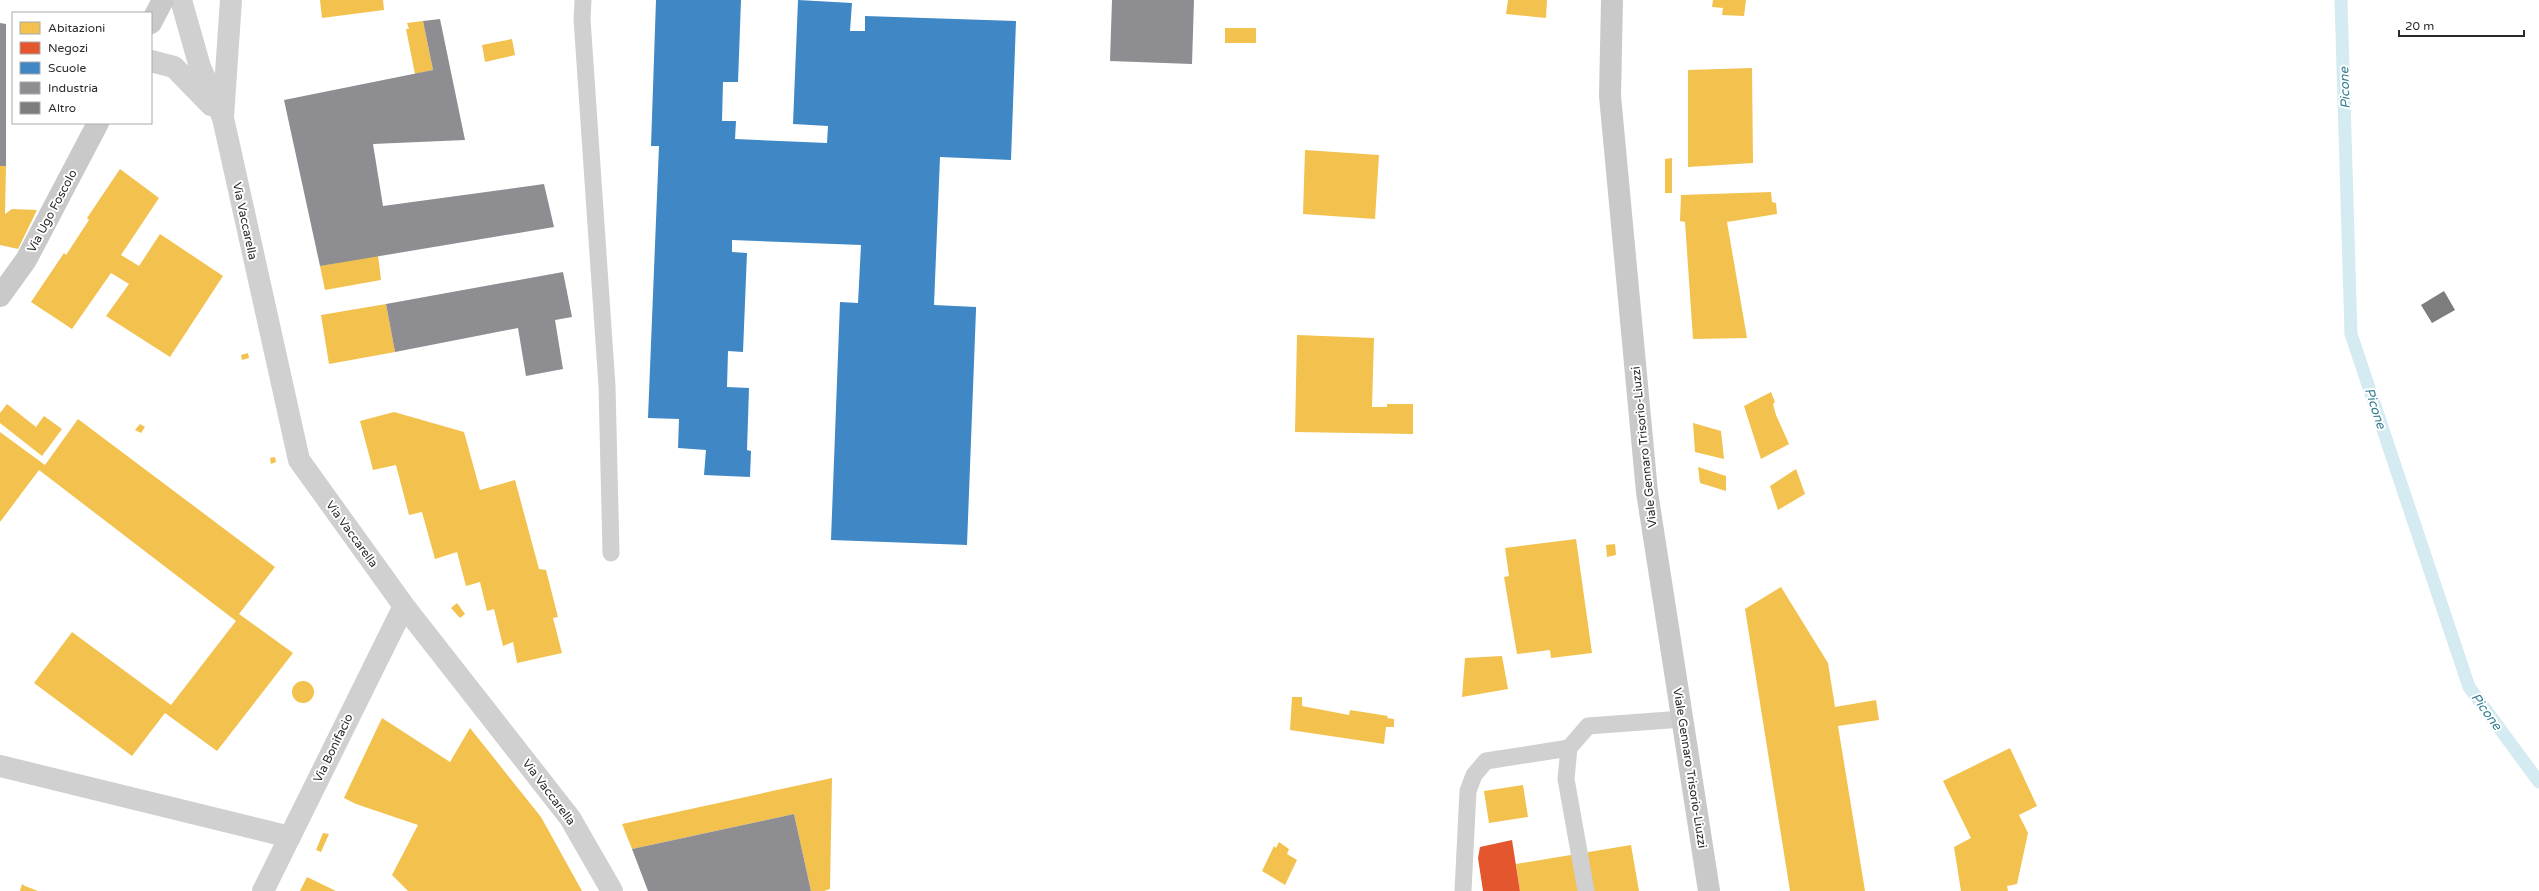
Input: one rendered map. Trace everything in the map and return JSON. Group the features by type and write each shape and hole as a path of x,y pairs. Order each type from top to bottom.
{"main road":[{"path":"152,21 163,0"},
{"name":"Viale Gennaro Trisorio-Liuzzi","path":"1612,0 1610,96 1646,484 1709,891"},
{"name":"Via Ugo Foscolo","path":"0,296 26,260 97,124"}],"street":[{"name":"Via Vaccarella","path":"181,0 200,67 223,118 299,460 404,606 570,818 612,891"},
{"name":"Via Vaccarella","path":"223,118 231,0"},
{"path":"152,61 174,67 223,118"},
{"name":"Via Bonifacio","path":"263,891 404,606"},
{"path":"0,766 290,837"}],"lane":[{"path":"583,0 582,19 607,386 611,553"},
{"path":"1586,891 1566,779 1569,748 1588,726 1682,719"},
{"path":"1463,891 1468,791 1474,775 1486,761 1569,748"}],"building: Abitazioni":[{"path":"320,0 383,0 384,10 322,18"},
{"path":"1508,0 1547,0 1546,18 1506,14"},
{"path":"1713,0 1746,0 1744,16 1722,15 1723,8 1712,7"},
{"path":"423,21 433,70 415,74 406,29 409,29 407,23"},
{"path":"1225,28 1256,28 1256,43 1225,43"},
{"path":"512,39 515,55 485,62 482,45"},
{"path":"1752,68 1753,163 1688,167 1688,70"},
{"path":"1305,150 1379,155 1375,219 1303,214"},
{"path":"1672,158 1672,193 1665,193 1665,159"},
{"path":"0,166 6,166 5,214 12,209 37,210 18,249 0,245"},
{"path":"120,169 159,198 121,255 139,266 160,234 223,276 170,357 106,316 129,284 111,273 72,329 31,302 64,253 66,255 89,220 87,218"},
{"path":"1771,192 1772,202 1776,203 1777,214 1727,222 1747,338 1693,339 1685,222 1680,221 1681,195"},
{"path":"378,255 381,280 325,290 320,266"},
{"path":"386,304 395,352 329,364 321,315"},
{"path":"1297,335 1374,338 1372,407 1387,407 1387,404 1413,404 1413,434 1295,432"},
{"path":"248,353 249,358 242,360 241,355"},
{"path":"1771,392 1775,402 1773,404 1776,415 1789,444 1761,459 1744,406"},
{"path":"7,404 36,427 44,416 62,429 42,456 0,423 0,413"},
{"path":"394,412 464,432 480,490 515,480 539,569 546,570 558,617 553,618 562,653 517,663 513,642 503,646 494,609 487,611 480,582 466,586 457,552 435,559 422,512 409,515 396,465 373,470 360,421"},
{"path":"78,419 275,567 239,614 293,653 217,751 165,713 132,756 34,683 72,632 171,705 236,621 39,470 0,522 0,432 45,465"},
{"path":"1693,423 1721,431 1724,459 1695,452"},
{"path":"140,424 145,427 141,433 135,430"},
{"path":"275,457 276,462 271,464 270,458"},
{"path":"1698,467 1726,476 1726,491 1700,483"},
{"path":"1796,469 1805,494 1778,510 1770,486"},
{"path":"1576,539 1592,653 1551,658 1550,650 1517,654 1504,577 1509,576 1505,548"},
{"path":"1615,544 1616,555 1607,557 1606,545"},
{"path":"1781,587 1828,663 1835,707 1876,700 1879,720 1838,726 1865,891 1790,891 1745,609"},
{"path":"457,603 465,614 460,618 451,608"},
{"path":"1502,656 1508,689 1462,697 1465,658"},
{"path":"303,681 307,682 313,688 313,696 307,702 303,703 299,702 293,696 292,692 293,688 299,682"},
{"path":"1292,697 1302,697 1302,706 1349,715 1350,710 1388,716 1387,718 1394,719 1394,727 1386,727 1384,744 1290,730"},
{"path":"382,718 450,762 470,728 541,817 582,891 408,891 392,875 418,825 356,804 344,798"},
{"path":"2010,748 2037,806 2019,815 2028,833 2017,884 2007,886 2008,891 1961,891 1954,847 1971,838 1943,781"},
{"path":"832,778 830,889 824,891 811,891 794,814 632,849 622,824"},
{"path":"1523,785 1528,817 1489,823 1484,791"},
{"path":"323,833 329,834 321,852 316,850"},
{"path":"1279,842 1289,849 1287,854 1297,860 1285,885 1262,871 1274,846 1276,848"},
{"path":"1631,845 1639,891 1520,891 1516,864"},
{"path":"307,877 336,891 300,891"},
{"path":"22,884 25,886 38,891 20,891"}],"building: Negozi":[{"path":"1512,840 1520,891 1483,891 1478,858 1480,847"}],"building: Scuole":[{"path":"656,0 741,0 738,82 723,82 722,121 736,121 735,139 827,143 828,126 793,124 798,0 852,3 850,31 865,31 865,16 1016,21 1011,160 940,157 934,305 976,307 967,545 831,540 840,302 858,303 861,245 732,240 732,252 747,253 743,352 728,351 727,387 749,388 747,450 751,451 750,477 704,475 706,450 678,448 679,419 648,418 659,146 651,146"}],"building: Industria":[{"path":"1112,0 1194,0 1192,64 1110,61"},
{"path":"440,19 465,140 373,144 383,206 544,184 554,227 320,266 284,100 433,70 423,21"},
{"path":"0,23 6,24 6,166 0,166"},
{"path":"563,272 572,317 555,320 563,369 526,376 518,328 395,352 386,304"},
{"path":"794,814 811,891 648,891 632,849"}],"building: Altro":[{"path":"2444,291 2455,310 2432,323 2421,305"}],"waterway":[{"name":"Picone","path":"2341,0 2351,334 2469,687 2539,782"}]}
